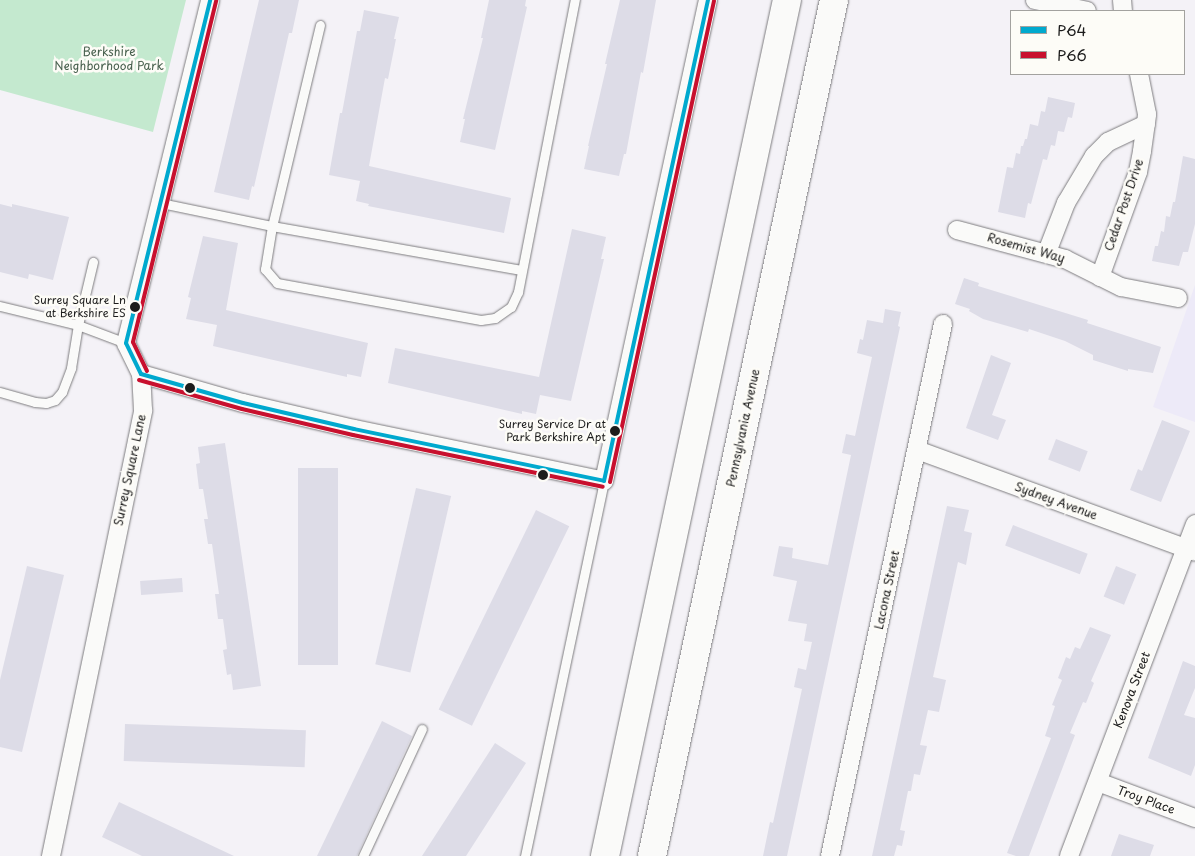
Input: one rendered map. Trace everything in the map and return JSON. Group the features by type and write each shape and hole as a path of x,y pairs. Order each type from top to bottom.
{"highway":[{"path":"605,856 787,0"},
{"name":"Pennsylvania Avenue","path":"652,856 834,0"}],"street":[{"path":"126,344 210,0"},
{"path":"141,374 242,403 354,429 604,481 708,0"},
{"path":"1035,0 1082,10"},
{"name":"Cedar Post Drive","path":"1100,277 1138,172 1146,124 1146,100 1139,75"},
{"path":"1047,252 1066,203 1094,156 1108,142 1146,124"},
{"name":"Rosemist Way","path":"957,230 1047,252 1132,290 1178,298"},
{"name":"Lacona Street","path":"830,856 943,324"},
{"name":"Surrey Square Lane","path":"51,856 143,410 141,374 126,344"},
{"name":"Sydney Avenue","path":"917,450 1190,550"},
{"name":"Kenova Street","path":"1069,856 1190,550 1195,524"},
{"name":"Troy Place","path":"1098,782 1195,818"}],"lane":[{"path":"320,25 272,226 265,269 277,283 481,320 495,318 511,307 518,292 575,0"},
{"path":"161,203 272,226 521,270"},
{"path":"0,392 35,402 46,403 55,400 62,392 71,368 78,325 93,262"},
{"path":"0,306 78,325 126,344"},
{"path":"526,856 604,481"},
{"path":"363,856 422,729"}],"shaded area":[{"path":"1195,285 1195,422 1153,407"}],"green space":[{"name":"Berkshire Neighborhood Park","path":"0,0 186,0 153,132 0,90"}],"building":[{"path":"259,0 299,0 292,33 289,33 254,187 252,186 249,200 214,192"},
{"path":"489,0 526,0 525,6 527,7 495,150 460,142 465,119 463,119 483,38 481,38"},
{"path":"620,0 656,0 626,154 624,154 619,176 584,169"},
{"path":"364,10 399,17 388,79 385,78 369,166 511,198 504,233 368,206 369,204 356,201 360,181 329,175 357,31 360,31"},
{"path":"1048,97 1075,103 1072,118 1068,117 1064,132 1058,131 1055,146 1051,145 1047,160 1043,159 1031,204 1028,203 1025,218 998,212 1007,167 1013,168 1016,153 1020,154 1021,146 1023,146 1025,139 1027,139 1030,124 1038,126 1041,111 1045,112"},
{"path":"1183,156 1195,159 1195,224 1188,252 1183,252 1179,266 1152,261 1161,231 1164,232 1166,216 1170,217 1173,202 1175,202"},
{"path":"0,204 12,207 12,204 69,217 53,280 29,274 28,279 0,272"},
{"path":"572,229 606,237 601,259 604,259 571,401 540,395 536,414 522,411 522,414 388,383 395,348 539,377"},
{"path":"203,236 238,243 226,310 368,343 361,377 347,374 347,377 213,346 217,325 186,319 191,298 188,297"},
{"path":"964,278 979,283 978,286 1088,320 1087,323 1161,347 1153,373 1128,369 1128,371 1093,360 1093,355 1065,341 1029,329 1028,332 983,319 969,311 970,309 955,304"},
{"path":"885,309 901,312 898,326 900,327 787,856 763,856 770,822 773,823 802,689 794,687 798,668 806,670 812,642 804,641 807,624 788,621 797,581 773,576 779,546 793,548 792,558 828,565 851,455 842,453 846,434 855,436 872,357 857,353 860,339 863,340 867,320 883,323"},
{"path":"991,355 1011,363 992,415 1006,420 998,440 966,428"},
{"path":"1162,420 1190,431 1161,502 1130,490 1138,469 1142,471"},
{"path":"1056,439 1088,451 1080,472 1048,460"},
{"path":"225,443 261,686 233,690 231,674 227,675 223,650 227,649 223,619 218,619 215,594 219,594 212,544 208,544 204,519 208,519 203,489 199,489 196,464 200,463 198,447"},
{"path":"298,468 338,468 338,665 298,665"},
{"path":"416,488 451,496 410,672 375,664"},
{"path":"947,506 969,510 964,531 972,533 966,565 958,562 933,677 946,680 939,712 928,710 920,745 927,746 920,775 914,774 911,791 908,791 900,830 905,831 902,846 897,845 894,856 872,856"},
{"path":"536,510 569,526 472,726 439,710"},
{"path":"1013,525 1088,554 1080,574 1005,546"},
{"path":"27,566 64,575 22,752 0,747 0,680"},
{"path":"1116,566 1136,574 1124,605 1104,597"},
{"path":"182,578 183,592 141,595 140,581"},
{"path":"1090,627 1111,635 1091,681 1094,683 1086,703 1083,702 1070,733 1075,735 1029,856 1016,856 1007,853 1051,738 1045,736 1055,706 1052,705 1062,680 1058,678 1066,657 1070,659 1075,647 1080,649"},
{"path":"1183,661 1195,666 1195,688 1184,715 1195,718 1195,765 1191,776 1148,758"},
{"path":"382,721 412,736 357,856 317,856"},
{"path":"125,724 306,730 305,767 124,761"},
{"path":"495,743 526,763 466,856 422,856"},
{"path":"119,802 234,856 142,856 102,837"},
{"path":"1119,834 1154,845 1150,856 1111,856"}],"transit line":[{"name":"P64","path":"141,374 126,343 210,0"},
{"name":"P64","path":"604,481 708,0"},
{"name":"P66","path":"147,371 133,342 216,1"},
{"name":"P66","path":"610,482 714,1"},
{"name":"P64","path":"141,374 243,403 354,429 604,481"},
{"name":"P66","path":"139,380 242,409 353,435 603,487"}],"place":[{"name":"Surrey Square Ln at Berkshire ES","path":"135,307"},
{"name":"Surrey Service Dr at Park Berkshire Apt","path":"615,431"}]}
